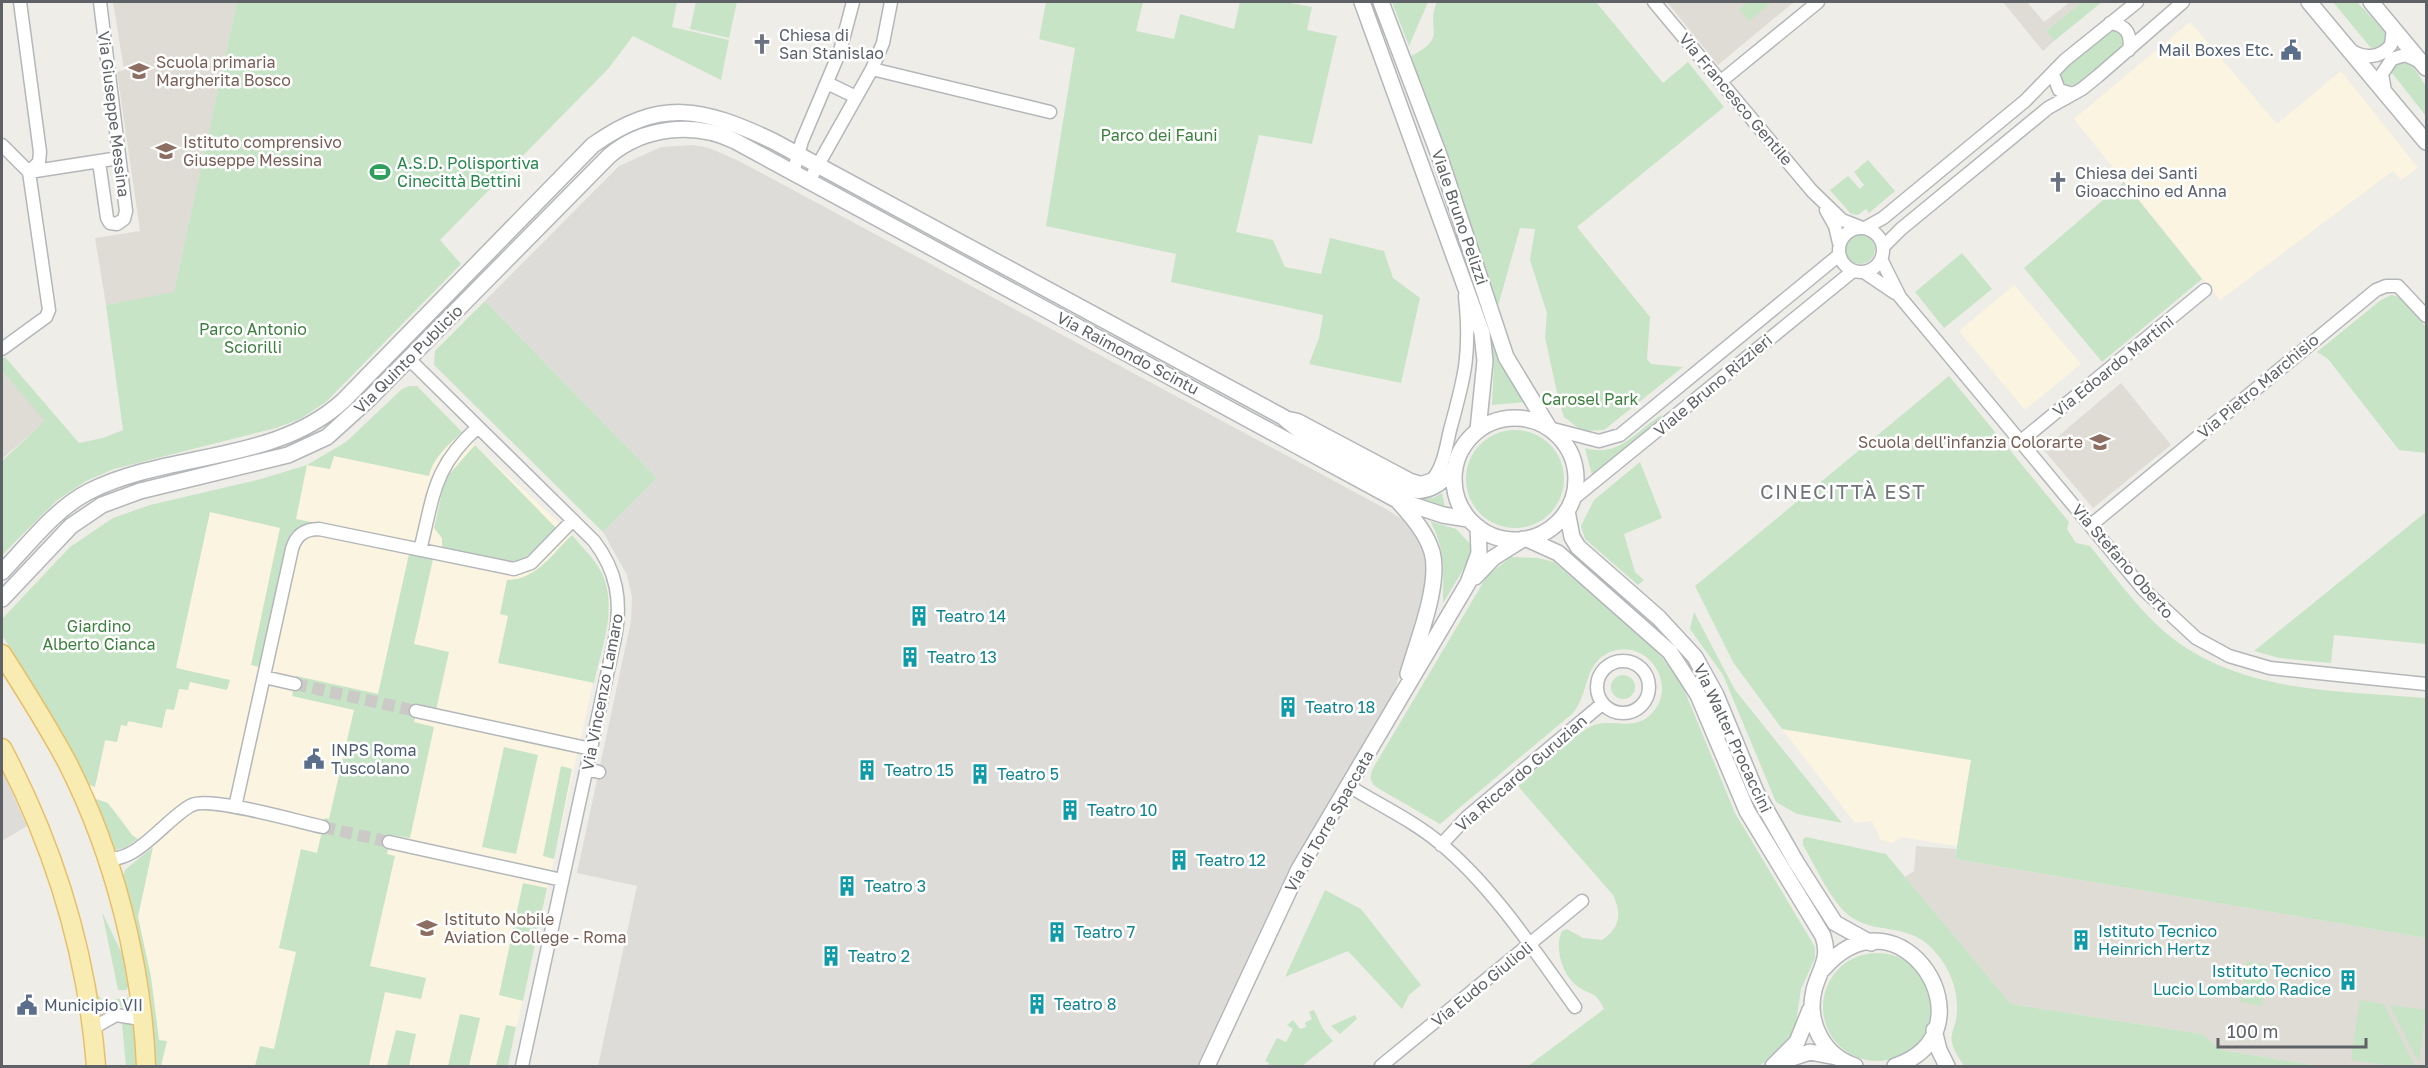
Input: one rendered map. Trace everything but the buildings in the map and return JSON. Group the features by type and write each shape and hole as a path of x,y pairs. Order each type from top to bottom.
{"main road":[{"path":"2,654 67,763 105,857 130,944 146,1066"},
{"path":"2,748 33,810 62,884 82,961 97,1062"}],"street":[{"path":"20,2 40,154 37,164 29,172"},
{"name":"Via Giuseppe Messina","path":"99,162 107,218 110,223 117,224 123,221 126,214 100,2"},
{"path":"793,172 802,141 840,51 853,2"},
{"path":"809,181 872,69 882,43 891,2"},
{"name":"Viale Bruno Pelizzi","path":"1362,2 1473,305 1485,346 1478,430"},
{"name":"Viale Bruno Pelizzi","path":"1381,2 1489,299 1506,357 1549,428"},
{"name":"Via Francesco Gentile","path":"1654,2 1818,196 1842,220 1863,228"},
{"path":"1720,82 1818,2"},
{"path":"2137,2 2065,60 2053,74 1999,122 1883,218 1863,228 1847,232 1839,249 1844,265 1859,272 1874,267 1901,229 2048,108 2073,94 2129,50 2183,2"},
{"path":"2309,2 2427,142"},
{"path":"2371,2 2424,65"},
{"path":"2109,23 2120,25 2127,30 2130,38 2129,50"},
{"path":"2346,46 2363,56 2379,55 2391,45 2394,28"},
{"path":"2386,93 2382,74 2392,59 2405,55 2424,65"},
{"path":"872,69 1050,112"},
{"path":"2053,74 2060,90 2073,94"},
{"path":"828,82 856,97"},
{"name":"Via Quinto Publicio","path":"2,572 62,510 95,489 143,473 283,436 314,423 343,400 587,151 628,123 669,113 712,115 740,125 799,155"},
{"name":"Via Quinto Publicio","path":"2,598 64,533 94,509 132,493 288,455 310,447 343,424 600,164 632,141 664,131 708,131 735,141 793,172"},
{"path":"2,145 29,172 48,312 45,317 2,349"},
{"name":"Via Raimondo Scintu","path":"799,155 1283,417 1294,427 1327,447 1410,490 1432,488 1455,467"},
{"path":"29,172 119,158"},
{"name":"Via Raimondo Scintu","path":"793,172 1397,500 1473,523"},
{"name":"Via Francesco Gentile","path":"1818,196 1834,226 1839,249"},
{"path":"1863,228 1877,234 1882,253"},
{"name":"Viale Bruno Rizzieri","path":"1549,428 1599,441 1620,435 1839,249"},
{"name":"Via Stefano Oberto","path":"1882,253 1900,297"},
{"name":"Via Stefano Oberto","path":"1859,272 1878,279 1900,297 2162,609 2190,634 2221,653 2276,669 2427,684"},
{"name":"Viale Bruno Rizzieri","path":"1570,505 1859,272"},
{"name":"Via Raimondo Scintu","path":"1283,417 1298,420 1411,480 1424,483 1433,478 1441,467 1461,392 1468,350 1463,280"},
{"name":"Via Pietro Marchisio","path":"2091,525 2376,290 2386,286 2398,286 2427,316"},
{"name":"Via Edoardo Martini","path":"2021,441 2205,290"},
{"path":"1473,305 1489,299"},
{"path":"403,339 403,352 409,359"},
{"name":"Via Vincenzo Lamaro","path":"409,359 573,520 602,552 615,578 619,596 618,623 591,749 593,770 562,880 522,1066"},
{"path":"1461,392 1480,407"},
{"path":"1514,418 1532,420 1549,428 1564,442 1574,460 1576,481 1570,505 1549,530 1525,539 1499,538 1473,523 1456,496 1455,467 1463,447 1478,430 1496,421 1514,418"},
{"path":"420,550 441,470 454,451 478,427"},
{"path":"1397,500 1424,534 1434,563 1427,608 1402,697"},
{"name":"Via Walter Procaccini","path":"1570,505 1572,537 1578,547 1659,618 1695,657 1716,695 1756,792 1796,862 1836,923 1871,943 1901,948 1927,969 1938,999 1939,1008 1934,1030 1918,1054 1895,1066"},
{"path":"235,807 292,549 299,536 307,531 319,530 518,569 531,562 573,520"},
{"name":"Via di Torre Spaccata","path":"1207,1066 1289,889 1468,583 1479,553 1473,523"},
{"name":"Via Walter Procaccini","path":"1525,539 1554,550 1576,568 1659,640 1685,672 1698,695 1747,811 1823,936 1827,956 1816,982 1812,1002 1816,1028 1824,1044 1836,1057 1855,1066"},
{"name":"Via di Torre Spaccata","path":"1468,583 1493,558 1525,539"},
{"name":"Via Riccardo Guruzian","path":"1624,661 1640,667 1649,682 1649,691 1641,707 1634,712 1617,713 1602,704 1596,688 1601,671 1616,662 1624,661"},
{"path":"264,677 295,684"},
{"name":"Via Riccardo Guruzian","path":"1441,844 1474,811 1602,704"},
{"path":"417,711 591,749"},
{"path":"1349,786 1441,844 1506,914 1575,1007"},
{"path":"105,857 114,860 126,856 193,804 208,802 323,827"},
{"path":"389,842 562,880"},
{"name":"Via Eudo Giulioli","path":"1381,1066 1582,901"},
{"name":"Via Walter Procaccini","path":"1823,969 1842,952 1871,943"},
{"path":"1777,1064 1797,1042 1812,1002"},
{"path":"93,1028 116,1015 141,1019"},
{"name":"Via Walter Procaccini","path":"1934,1030 1937,1046 1947,1066"},
{"path":"1777,1064 1806,1053 1836,1057"}],"shaded area":[{"name":"Istituto comprensivo Giuseppe Messina","path":"113,2 237,2 174,293 106,305 95,238 140,231 117,72 124,70"},
{"path":"1667,2 1794,2 1718,65"},
{"path":"2003,2 2027,2 2044,22 2070,2 2082,2 2046,31 2054,41 2043,51"},
{"path":"2190,22 2277,124 2341,71 2418,168 2401,180 2393,171 2220,300 2074,119"},
{"path":"693,145 709,148 739,161 1386,509 1403,520 1418,538 1426,555 1427,581 1394,693 1287,873 1197,1066 598,1066 637,886 577,873 631,621 632,597 627,575 603,532 657,478 485,301 619,166 661,147"},
{"path":"2014,285 2081,364 2025,410 1959,331"},
{"path":"2,371 46,421 2,459"},
{"path":"2121,383 2171,445 2093,508 2043,449"},
{"path":"417,386 475,445 572,535 599,567 607,586 610,606 508,1066 155,1066 124,873 152,847 132,835 119,816 93,798 87,784 95,787 106,740 121,725 166,708 179,688 190,682 227,690 176,666 210,511 280,527 307,465 330,469 333,456 402,389"},
{"path":"1782,729 1971,760 1957,846 1902,837 1892,843 1881,840 1872,821 1855,823"},
{"path":"2,770 27,826 2,841"},
{"path":"1916,846 1956,849 1955,859 2426,938 2426,1066 2319,1066 2221,1050 2202,1034 2011,1004 1905,877 1914,871"}],"green space":[{"name":"Parco Antonio Sciorilli","path":"237,2 677,2 672,27 729,40 721,80 633,36 608,69 440,240 461,264 326,402 300,419 276,428 114,469 86,481 56,501 2,555 2,461 45,421 2,371 2,359 5,357 79,443 103,438 123,430 106,305 174,292"},
{"path":"696,2 737,2 729,38 690,29"},
{"name":"Parco dei Fauni","path":"1046,2 1143,2 1136,31 1174,39 1180,14 1234,29 1240,2 1284,2 1312,7 1307,30 1337,36 1312,144 1259,135 1236,232 1273,240 1285,267 1321,274 1330,238 1384,251 1393,278 1420,298 1401,383 1309,364 1319,338 1323,315 1171,282 1176,254 1046,226 1075,48 1039,39"},
{"path":"1392,2 1428,2 1409,46"},
{"name":"Carosel Park","path":"1437,2 1596,2 1663,83 1688,62 1724,107 1577,227 1650,317 1647,359 1651,364 1683,367 1604,430 1582,431 1564,417 1545,337 1547,313 1530,260 1535,229 1520,228 1498,306 1411,56 1423,49 1433,38 1433,20"},
{"path":"1748,2 1772,2 1749,21 1739,9"},
{"path":"2082,2 2102,2 2054,41 2046,31"},
{"path":"2333,2 2359,2 2387,34 2387,42 2381,48 2371,48"},
{"path":"2110,28 2122,32 2123,46 2077,85 2064,86 2059,80 2059,70"},
{"path":"2402,60 2410,62 2426,86 2426,116 2392,73 2393,64"},
{"path":"1868,160 1895,191 1869,213 1866,209 1858,215 1851,214 1830,190 1848,176 1860,189 1864,185 1854,172"},
{"path":"2124,182 2202,279 2102,362 2024,268"},
{"path":"1860,234 1871,238 1875,249 1871,260 1860,264 1849,260 1845,249 1849,238"},
{"path":"1962,253 1992,289 1944,328 1915,292"},
{"path":"2391,295 2400,297 2426,327 2426,453 2399,450 2328,359 2317,352 2381,300"},
{"path":"485,301 657,478 603,532 434,365 435,351"},
{"path":"1481,305 1484,306 1500,360 1527,402 1492,405 1494,362"},
{"path":"1949,376 2069,522 2067,529 2076,543 2090,546 2149,617 2187,648 2218,665 2251,677 2320,690 2426,698 2426,938 1955,859 1971,760 1782,729 1733,662 1695,586"},
{"path":"409,386 417,386 462,432 438,457 429,476 334,456 330,469 307,465 346,442 402,389"},
{"path":"1661,415 1662,418 1592,475 1585,448 1597,450 1617,446 1626,442"},
{"path":"1515,430 1525,431 1542,438 1556,452 1563,469 1563,489 1556,506 1542,520 1525,527 1515,528 1505,527 1488,520 1474,506 1467,489 1466,479 1467,469 1474,452 1488,438 1505,431"},
{"path":"475,445 556,528 523,560 511,564 442,548 442,538 434,528 445,479"},
{"path":"1640,462 1662,518 1624,534 1635,572 1644,580 1638,585 1585,539 1581,526 1594,500"},
{"name":"Giardino Alberto Cianca","path":"307,465 296,519 317,523 303,527 260,667 251,665 280,528 210,512 176,668 230,680 227,690 190,682 188,690 179,689 174,710 166,709 162,728 128,721 127,726 121,725 117,742 105,740 95,787 87,784 47,708 2,635 2,619 70,547 113,518 150,505 261,479"},
{"path":"1442,493 1445,507 1419,503 1413,499 1433,498"},
{"path":"2426,512 2426,644 2334,635 2331,663 2279,658 2254,651"},
{"path":"1430,521 1456,529 1472,546 1469,560 1443,603 1441,551"},
{"path":"572,535 599,568 608,596 609,610 605,640 594,683 498,663 508,616 500,614 507,580 527,576 535,571"},
{"path":"409,554 433,559 414,644 449,652 436,710 418,706 414,722 434,727 410,838 391,835 387,854 395,856 370,966 426,978 421,999 385,992 369,1066 255,1066 260,1046 274,1049 296,952 279,948 301,849 317,853 325,818 329,819 354,710 292,696 296,676 378,694"},
{"path":"1511,557 1538,558 1554,562 1647,642 1664,660 1683,687 1735,813 1815,947 1815,958 1801,989 1794,1036 1789,1045 1759,1066 1528,1066 1604,1009 1595,996 1577,986 1567,975 1559,953 1559,945 1562,931 1567,929 1583,938 1602,940 1613,931 1616,925 1618,908 1613,895 1518,786 1567,743 1594,725 1633,723 1647,718 1654,711 1660,699 1662,687 1654,664 1645,656 1621,649 1600,658 1590,673 1581,699 1572,714 1440,824 1376,787 1372,782 1371,774 1375,765 1487,576"},
{"path":"1694,612 1735,690 1842,823 1797,814 1776,802 1723,675 1690,629"},
{"path":"1623,675 1632,678 1635,687 1632,696 1623,699 1614,696 1611,687 1614,678"},
{"path":"504,747 538,755 516,854 482,847"},
{"path":"561,766 572,769 554,859 543,856"},
{"path":"93,798 108,803 132,835 138,839 124,848 115,850"},
{"path":"1806,837 1886,854 2011,1004 2202,1034 2221,1050 2319,1066 1964,1066 1955,1051 1952,1039 1957,1012 1954,988 1941,959 1919,938 1897,930 1862,923 1844,911 1831,894 1803,845 1803,839"},
{"path":"153,847 138,917 151,977 159,1040 167,1041 161,1066 156,1066 150,995 123,877 125,870"},
{"path":"523,883 547,888 523,1001 499,995"},
{"path":"1325,890 1361,909 1421,985 1409,995 1402,1009 1348,951 1285,977"},
{"path":"102,912 126,962 130,986 126,990 118,990"},
{"path":"1877,953 1898,957 1915,969 1927,986 1931,1007 1927,1028 1915,1045 1898,1057 1877,1061 1856,1057 1839,1045 1827,1028 1823,1007 1827,986 1839,969 1856,957"},
{"path":"2247,961 2269,966 2262,1006 2240,1002"},
{"path":"97,994 103,1001 131,997 132,1009 115,1006 100,1014"},
{"path":"2360,1000 2384,1004 2415,1066 2392,1066 2351,1060"},
{"path":"2390,1005 2426,1010 2419,1063"},
{"path":"1314,1010 1323,1029 1333,1041 1302,1066 1267,1066 1269,1063 1265,1061 1277,1038 1286,1042 1293,1029 1287,1025 1293,1020 1300,1029 1306,1027 1305,1023 1312,1019 1309,1012"},
{"path":"460,1014 480,1018 469,1066 448,1066"},
{"path":"1355,1015 1357,1019 1340,1034 1331,1026"},
{"path":"135,1022 139,1066 126,1066 122,1024"},
{"path":"506,1025 516,1027 508,1066 496,1066"},
{"path":"396,1030 416,1034 409,1066 387,1066"}],"tunnel":[{"path":"295,684 416,711"},
{"path":"323,827 389,842"}],"place":[{"name":"Chiesa di San Stanislao","path":"762,44"},
{"name":"Mail Boxes Etc.","path":"2291,50"},
{"name":"Scuola primaria Margherita Bosco","path":"139,71"},
{"name":"Istituto comprensivo Giuseppe Messina","path":"166,151"},
{"name":"A.S.D. Polisportiva Cinecittà Bettini","path":"380,172"},
{"name":"Chiesa dei Santi Gioacchino ed Anna","path":"2058,182"},
{"name":"Scuola dell'infanzia Colorarte","path":"2100,442"},
{"name":"Teatro 14","path":"919,616"},
{"name":"Teatro 13","path":"910,657"},
{"name":"Teatro 18","path":"1288,707"},
{"name":"INPS Roma Tuscolano","path":"314,759"},
{"name":"Teatro 15","path":"867,770"},
{"name":"Teatro 5","path":"980,774"},
{"name":"Teatro 10","path":"1070,810"},
{"name":"Teatro 12","path":"1179,860"},
{"name":"Teatro 3","path":"847,886"},
{"name":"Istituto Nobile Aviation College - Roma","path":"427,928"},
{"name":"Teatro 7","path":"1057,932"},
{"name":"Istituto Tecnico Heinrich Hertz","path":"2081,940"},
{"name":"Teatro 2","path":"831,956"},
{"name":"Istituto Tecnico Lucio Lombardo Radice","path":"2348,980"},
{"name":"Teatro 8","path":"1037,1004"},
{"name":"Municipio VII","path":"27,1005"}],"district":[{"name":"CINECITTÀ EST","path":"1843,492"}]}
